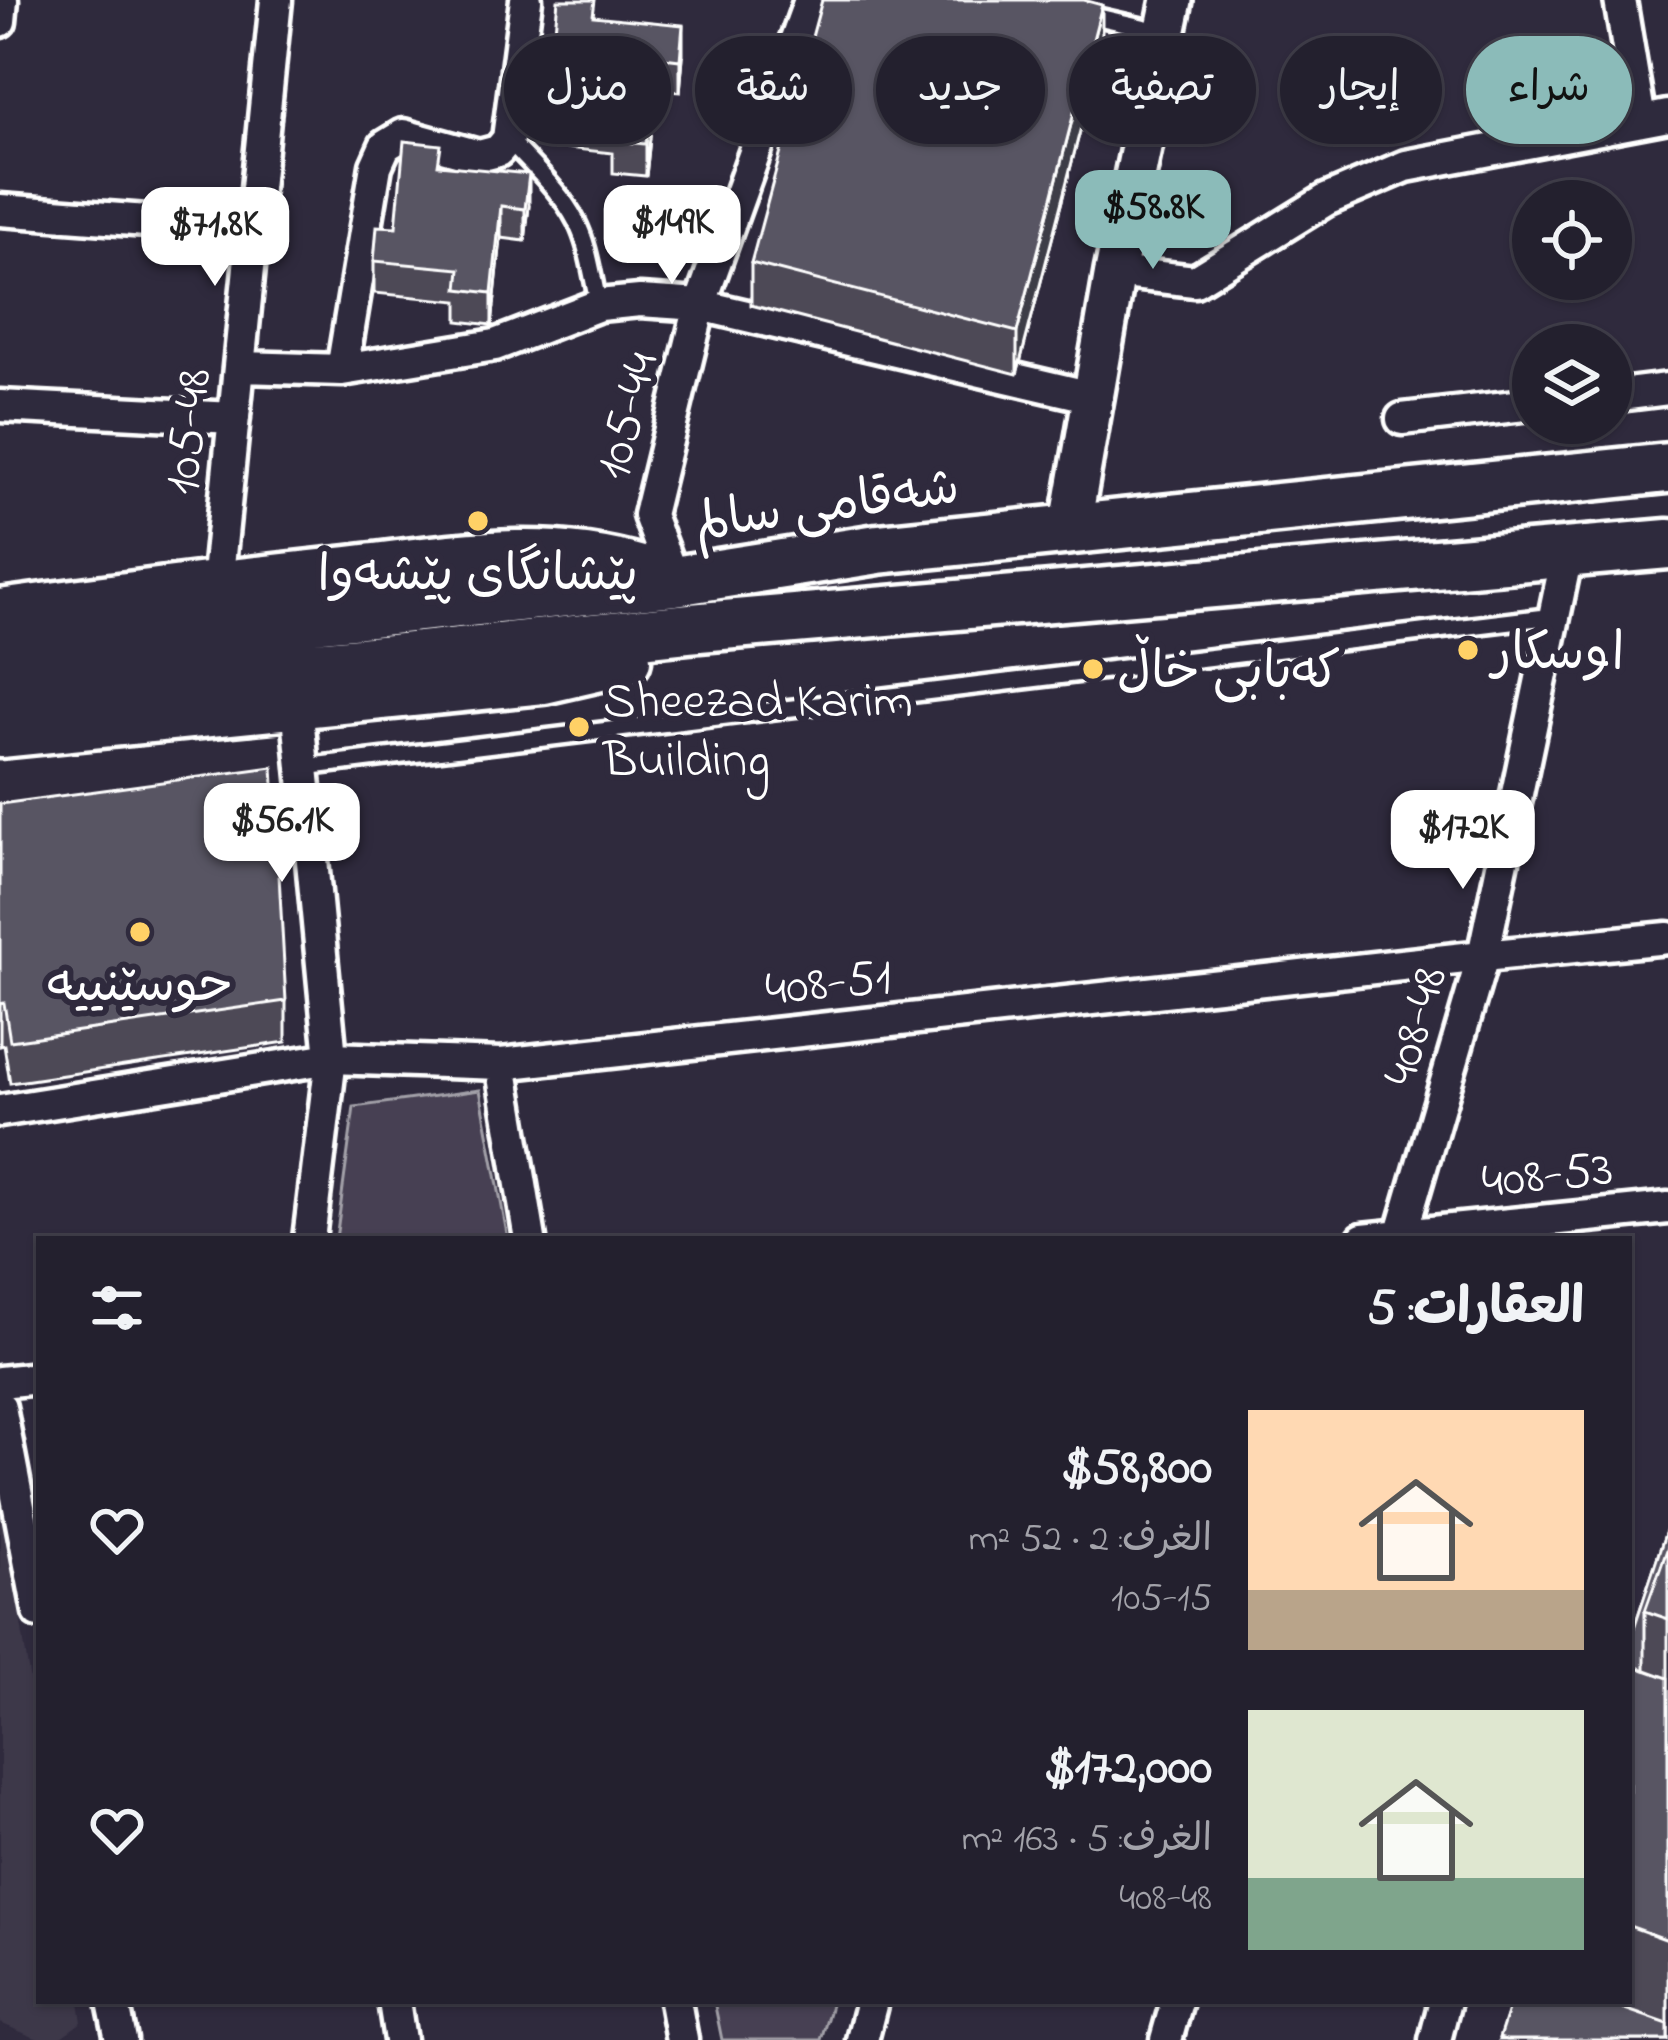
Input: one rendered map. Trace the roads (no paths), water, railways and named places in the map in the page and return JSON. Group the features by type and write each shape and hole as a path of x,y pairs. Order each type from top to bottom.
{"main road":[{"name":"شەقامی سالم","path":"0,694 393,635 674,581 878,549 1668,467"},
{"name":"شەقامی سالم","path":"0,650 689,628 1668,544"},
{"path":"0,614 512,553 603,560 674,581"},
{"path":"0,733 543,679 632,659 689,628"}],"street":[{"path":"0,21 2,0"},
{"name":"105-48","path":"217,585 276,0"},
{"path":"521,36 526,0"},
{"name":"105-44","path":"674,581 650,515 700,305 810,0"},
{"path":"1115,272 1195,281 1326,200 1406,166 1654,118 1620,0"},
{"path":"1070,530 1115,272 1168,16"},
{"path":"342,370 376,166 385,146 403,135 479,156 498,151 504,144"},
{"path":"0,210 254,229"},
{"path":"241,367 342,370 495,345 599,305 640,301 700,305 1092,397"},
{"path":"1632,393 1668,389"},
{"path":"0,406 234,418"},
{"path":"1402,419 1512,406"},
{"name":"408-48","path":"1401,1236 1483,956 1567,555"},
{"path":"298,705 331,1058 309,1236"},
{"name":"408-51","path":"0,1111 331,1058 501,1064 1668,938"},
{"path":"501,1064 530,1236"},
{"name":"408-53","path":"1410,1236 1668,1208"},
{"path":"0,1382 36,1378"},
{"path":"0,1407 36,1596"},
{"path":"114,2004 121,2040"},
{"path":"394,2004 400,2040"},
{"path":"676,2004 682,2040"},
{"path":"862,2040 871,2004"},
{"path":"1166,2040 1176,2004"},
{"path":"1435,2040 1444,2004"}],"lane":[{"path":"1064,9 1168,16"},
{"path":"512,144 576,221 599,305"},
{"path":"304,767 1554,616"}],"place":[{"name":"پێشانگای پێشەوا","path":"478,521"},
{"name":"اوسكار","path":"1468,650"},
{"name":"کەبابی خاڵ","path":"1093,669"},
{"name":"Sheezad Karim Building","path":"579,727"},
{"name":"حوسێنییە","path":"140,932"}]}
